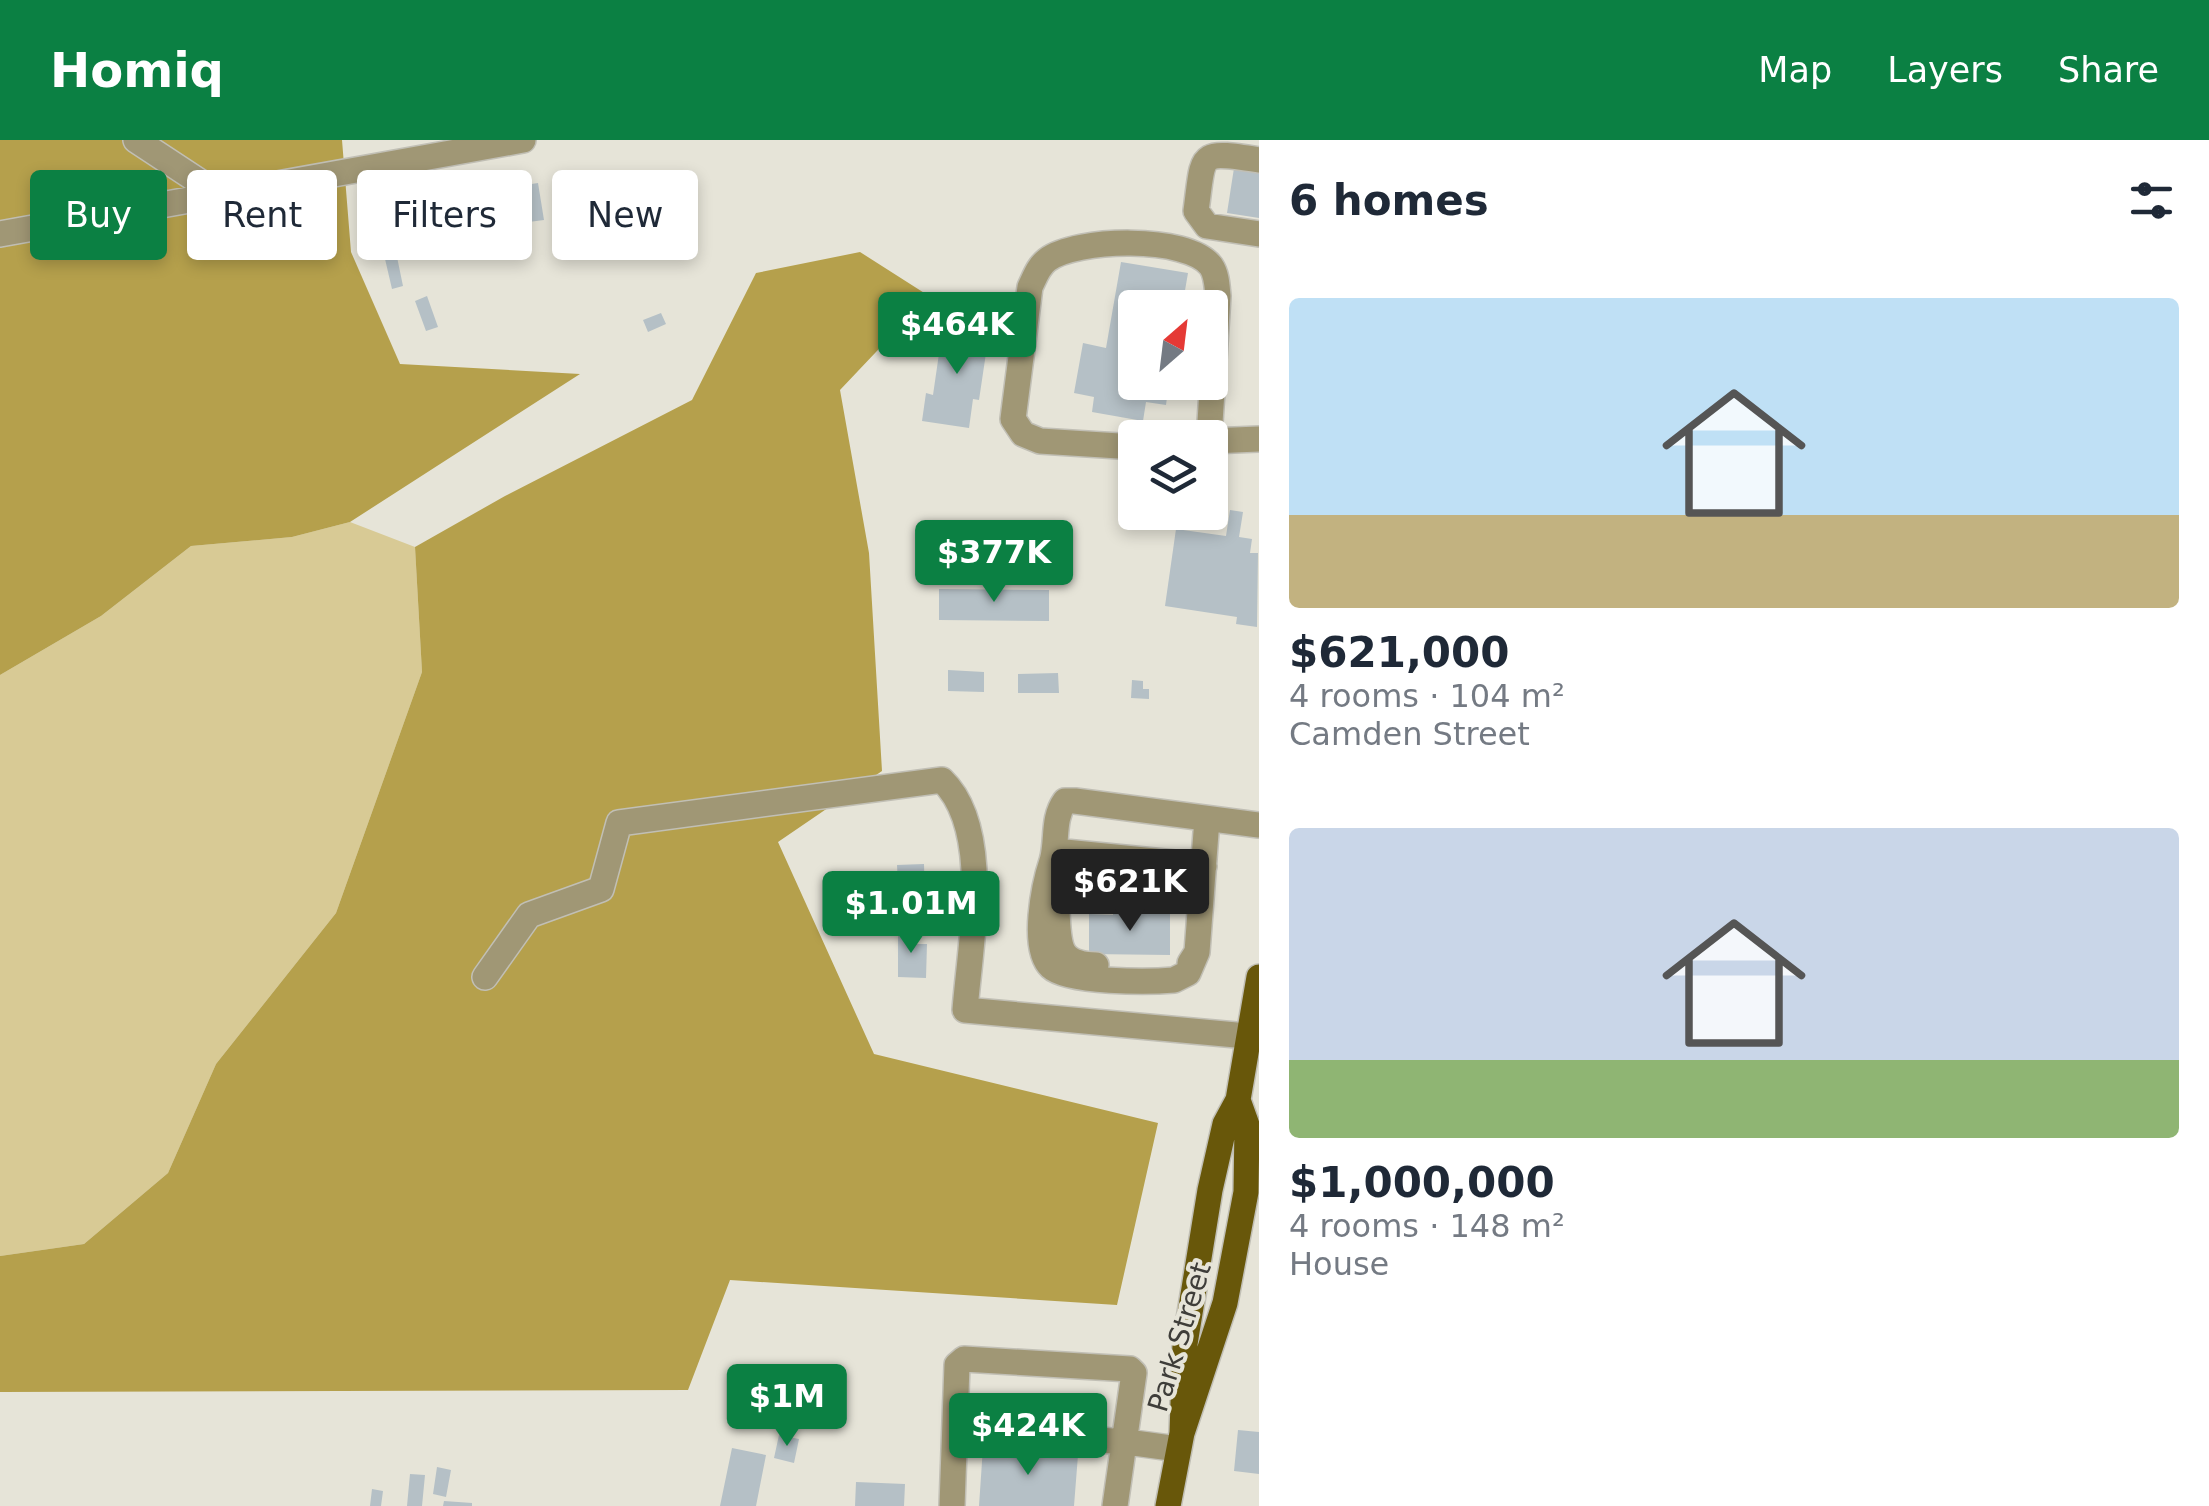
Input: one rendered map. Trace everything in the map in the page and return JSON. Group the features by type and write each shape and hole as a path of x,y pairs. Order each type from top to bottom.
{"main road":[{"name":"Park Street","path":"1180,1441 1185,1344 1210,1190 1225,1124 1238,1100 1259,978"},
{"name":"Park Street","path":"1180,1441 1226,1303 1246,1192 1248,1125 1238,1100"},
{"path":"1168,1506 1180,1441"}],"street":[{"path":"136,140 187,174"},
{"path":"337,173 523,140"},
{"path":"1259,160 1218,153 1209,156 1203,163 1196,211 1207,226 1259,234"},
{"path":"0,234 187,200"},
{"path":"1118,446 1040,441 1023,434 1013,420 1030,287 1038,269 1048,259 1072,249 1116,244 1172,246 1189,250 1209,262 1216,274 1218,296 1210,420"},
{"path":"1228,439 1259,439"},
{"path":"486,977 530,915 601,889 619,822 942,780 957,794 968,823 975,878 965,1010 1247,1036"},
{"path":"1207,819 1196,952 1191,962 1162,974 1080,965 1065,956 1058,944 1055,851 1058,810 1065,801 1207,819 1259,826"},
{"path":"1055,851 1204,866"},
{"path":"1158,1026 1162,974"},
{"path":"952,1506 959,1360 1130,1369 1135,1377 1116,1506"},
{"path":"955,1430 1127,1442 1180,1441"}],"shaded area":[{"path":"0,140 342,140 351,252 400,364 580,374 350,522 292,537 191,546 101,616 0,675"},
{"path":"860,252 929,296 840,390 869,553 882,771 778,842 874,1054 1158,1123 1117,1305 730,1280 688,1390 0,1392 0,1256 84,1244 168,1173 216,1064 336,913 422,672 415,547 692,400 756,273"},
{"path":"350,522 415,547 422,672 336,913 216,1064 168,1173 84,1244 0,1256 0,675 101,616 191,546 292,537"}],"building":[{"path":"1234,168 1259,172 1259,218 1227,213"},
{"path":"538,183 544,220 532,222 532,184"},
{"path":"385,260 398,260 403,286 392,289"},
{"path":"1121,262 1188,273 1185,290 1118,290 1118,400 1167,400 1166,405 1146,402 1143,420 1092,412 1094,397 1074,393 1083,343 1106,348"},
{"path":"427,296 438,327 426,331 415,301"},
{"path":"661,313 666,324 648,332 643,320"},
{"path":"943,326 989,333 979,400 973,399 969,428 922,421 926,393 933,395"},
{"path":"1230,510 1243,512 1239,537 1252,539 1250,553 1258,553 1257,627 1236,624 1237,617 1165,606 1176,530 1226,536"},
{"path":"939,589 1049,590 1049,621 939,620"},
{"path":"948,670 984,672 984,692 948,691"},
{"path":"1058,673 1059,693 1018,693 1018,674"},
{"path":"1132,680 1143,681 1143,689 1149,689 1149,699 1131,698"},
{"path":"924,864 925,899 899,901 897,865"},
{"path":"1113,908 1131,908 1131,914 1170,914 1170,955 1089,954 1089,914 1113,915"},
{"path":"898,931 915,931 915,944 927,944 926,978 898,977"},
{"path":"1238,1430 1259,1432 1259,1474 1234,1471"},
{"path":"779,1435 799,1439 794,1463 774,1458"},
{"path":"1019,1446 1078,1455 1074,1506 979,1506 983,1447 1019,1450"},
{"path":"732,1448 766,1455 756,1506 720,1506"},
{"path":"437,1467 451,1470 446,1497 433,1494"},
{"path":"410,1474 425,1475 422,1506 407,1506"},
{"path":"856,1482 905,1484 904,1506 855,1506"},
{"path":"372,1489 383,1491 381,1506 370,1506"},
{"path":"444,1501 472,1503 472,1506 443,1506"}]}
